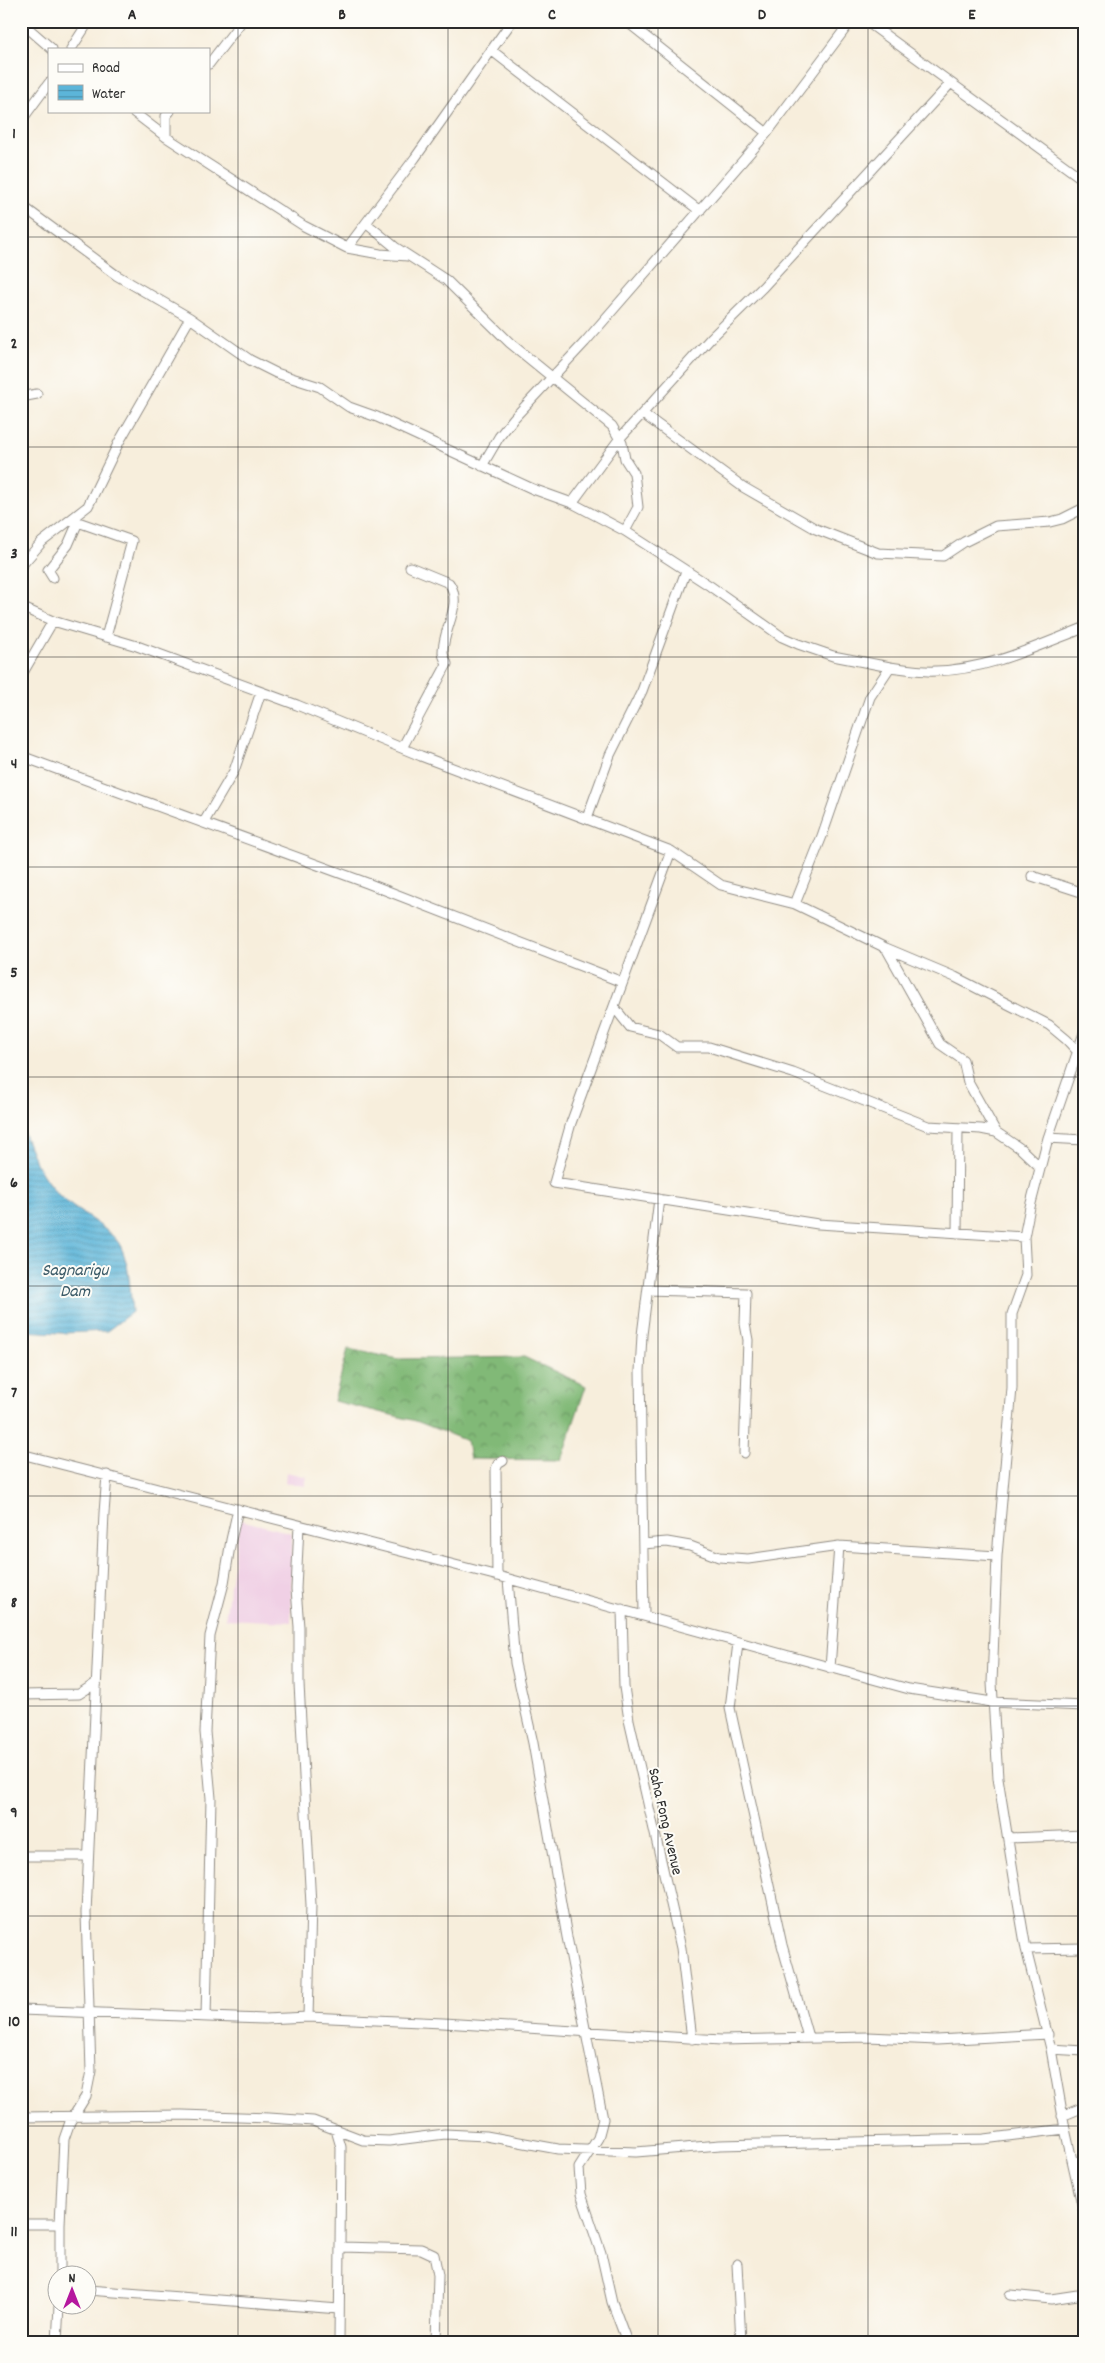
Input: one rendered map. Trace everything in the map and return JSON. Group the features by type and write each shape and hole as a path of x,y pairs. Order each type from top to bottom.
{"street":[{"path":"73,48 89,21"},
{"path":"210,63 242,21"},
{"path":"347,248 367,224 512,21"},
{"path":"626,21 768,133"},
{"path":"482,466 499,437 768,133 851,21"},
{"path":"866,21 1084,180"},
{"path":"1075,21 1084,27"},
{"path":"21,22 51,48"},
{"path":"491,50 700,211"},
{"path":"21,121 48,84"},
{"path":"572,503 620,438 711,338 763,287 950,84"},
{"path":"133,112 166,137 283,214 347,248 380,254 409,256"},
{"path":"148,122 168,114 166,137"},
{"path":"21,204 116,275 190,318 226,345 276,373 320,387 349,407 376,417 482,466 572,503 626,531 764,625 798,644 834,656 890,667 935,671 973,667 1006,658 1084,628"},
{"path":"367,224 409,256 446,280 502,336 552,377 561,387 612,426 620,438 625,459 634,473 638,507 626,531"},
{"path":"21,566 42,542 88,506 119,442 190,318"},
{"path":"21,397 37,394"},
{"path":"643,414 742,487 816,529 878,553 927,557 943,556 964,542 996,526 1050,522 1062,519 1084,508"},
{"path":"53,578 48,570 68,545 78,522 132,541 106,637"},
{"path":"402,748 447,664 443,652 454,600 453,591 449,583 410,567"},
{"path":"588,818 610,755 642,691 686,571"},
{"path":"21,607 53,621 136,646 261,692 671,851 721,885 795,904 886,948 955,977 1049,1025 1081,1054"},
{"path":"21,676 53,621"},
{"path":"795,904 822,836 870,697 890,667"},
{"path":"204,822 234,771 261,692"},
{"path":"21,756 204,822 622,982"},
{"path":"671,851 638,946 622,982 571,1123 554,1183 818,1224 1024,1237"},
{"path":"1032,876 1084,893"},
{"path":"886,948 940,1044 962,1060 968,1082 996,1132"},
{"path":"614,1007 630,1027 659,1034 677,1047 709,1047 793,1073 928,1126 981,1129 996,1132 1021,1149 1040,1167"},
{"path":"1084,1033 1081,1054 1048,1138 1040,1167 1024,1237 1026,1275 1012,1314 1012,1388 998,1556 992,1702 998,1778 1026,1948 1048,2034 1064,2129 1084,2213"},
{"path":"956,1233 958,1128"},
{"path":"1048,1138 1084,1140"},
{"path":"644,1615 640,1371 659,1198"},
{"path":"648,1290 746,1293 745,1324 748,1340 744,1454"},
{"path":"21,1454 622,1609 738,1643 909,1689 992,1702 1084,1706"},
{"path":"497,1576 496,1469 498,1464 503,1461"},
{"path":"60,2266 64,2139 74,2116 86,2096 90,2081 91,2059 86,1913 107,1475"},
{"path":"206,2017 211,1798 206,1732 210,1636 224,1584 230,1540 238,1510"},
{"path":"299,1525 296,1589 299,1627 299,1684 311,1905 308,2017"},
{"path":"644,1544 667,1542 690,1546 719,1557 748,1559 840,1546 998,1556"},
{"path":"830,1668 840,1546"},
{"path":"508,1579 515,1663 550,1827 585,2033 600,2096 603,2120 600,2134 579,2168 581,2194 598,2245 612,2302 627,2342"},
{"name":"Saha Fong Avenue","path":"622,1609 624,1687 628,1720 681,1948 692,2039"},
{"path":"738,1643 730,1708 782,1944 808,2038"},
{"path":"21,1694 79,1694 96,1683"},
{"path":"1008,1838 1084,1835"},
{"path":"21,1856 88,1856"},
{"path":"1026,1948 1084,1948"},
{"path":"21,2010 266,2019 308,2017 443,2023 692,2039 772,2040 868,2037 937,2040 1048,2034"},
{"path":"1051,2049 1084,2051"},
{"path":"1062,2116 1084,2107"},
{"path":"21,2117 182,2115 269,2118 313,2121 363,2140 389,2141 445,2134 486,2136 558,2149 636,2152 738,2145 918,2142 994,2138 1064,2129"},
{"path":"336,2130 341,2147 339,2342"},
{"path":"1072,2160 1084,2165"},
{"path":"21,2224 60,2224"},
{"path":"341,2247 421,2249 434,2255 438,2275 436,2342"},
{"path":"737,2264 741,2342"},
{"path":"98,2291 339,2308"},
{"path":"1010,2295 1051,2299 1084,2294"},
{"path":"57,2342 58,2316"}],"shaded area":[{"path":"286,1472 307,1477 305,1486 285,1483"},
{"path":"240,1520 292,1533 291,1622 225,1619"}],"green space":[{"path":"348,1349 399,1359 524,1357 586,1386 561,1460 470,1459 467,1441 416,1421 334,1401"}],"water":[{"name":"Sagnarigu Dam","path":"21,1124 29,1148 46,1180 62,1198 111,1234 120,1245 126,1261 132,1312 107,1331 62,1333 21,1331"}]}
